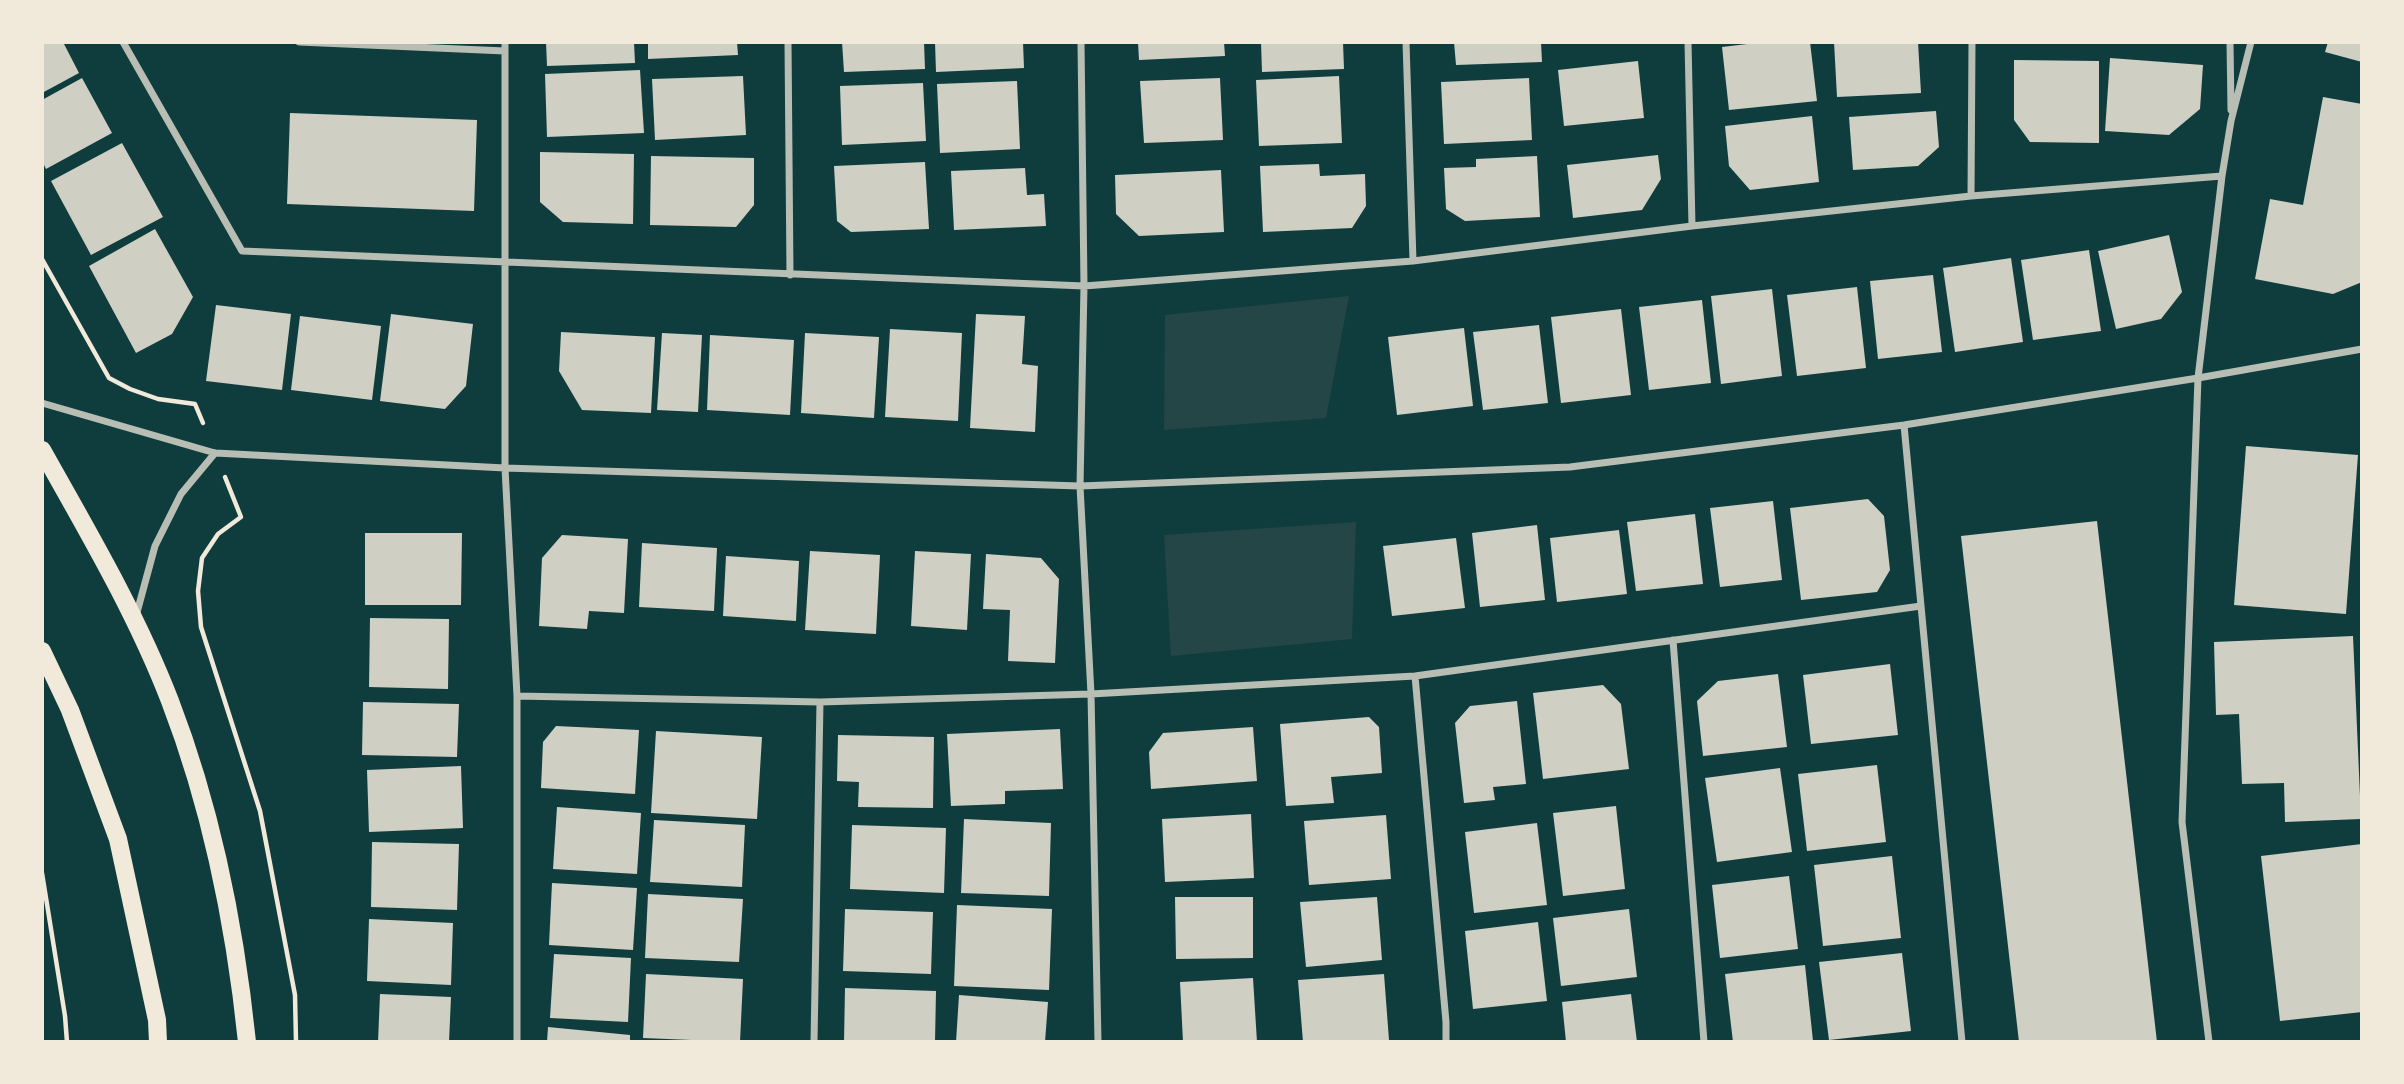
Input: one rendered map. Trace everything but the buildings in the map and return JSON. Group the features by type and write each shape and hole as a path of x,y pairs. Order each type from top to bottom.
{"main road":[{"path":"42,450 135,620 170,700 199,784 220,867 247,1042"},
{"path":"42,651 70,710 118,839 157,1020 158,1042"}],"street":[{"path":"123,42 242,251 504,264 1084,286 1413,261 1692,226 1970,196 2222,176"},
{"path":"299,42 505,51"},
{"path":"505,42 505,468 517,695 517,1042"},
{"path":"788,42 790,275"},
{"path":"1081,42 1084,286 1080,486 1091,694 1098,1042"},
{"path":"1406,42 1413,261"},
{"path":"1688,42 1692,226"},
{"path":"1970,196 1972,42"},
{"path":"2230,42 2231,121"},
{"path":"2208,1042 2182,822 2198,378 2222,176 2231,121 2251,42"},
{"path":"42,403 215,453 505,468 1080,486 1570,467 1904,425 2362,349"},
{"path":"1904,425 1962,1042"},
{"path":"135,620 155,546 181,494 215,453"},
{"path":"517,695 820,702 1091,694 1415,676 1921,606"},
{"path":"1673,640 1704,1042"},
{"path":"1415,676 1446,1042"},
{"path":"814,1042 820,702"}],"path":[{"path":"42,259 109,378 159,399 195,404 241,517 218,534 202,558 198,591 201,627 260,811 295,995 296,1042"},
{"path":"42,873 67,1042"}],"shaded area":[{"path":"1349,296 1326,418 1164,430 1165,315"},
{"path":"1356,522 1352,639 1171,656 1164,535"}]}
